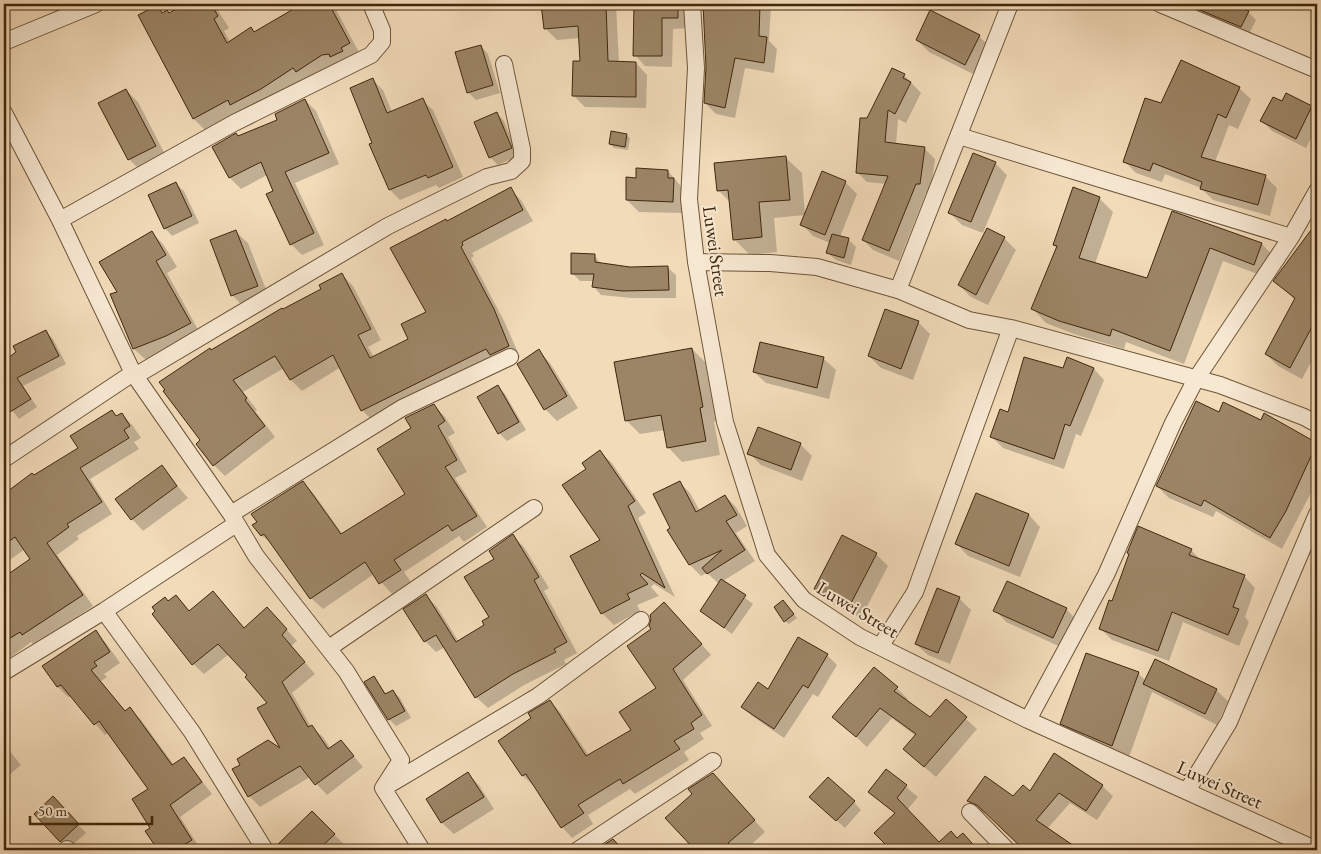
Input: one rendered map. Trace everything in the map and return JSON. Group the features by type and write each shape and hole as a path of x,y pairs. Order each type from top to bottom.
{"street":[{"path":"4,42 96,4"},
{"path":"60,220 234,123 371,55 382,42 382,30 371,4"},
{"name":"Luwei Street","path":"692,4 696,68 689,199 696,262 726,422 767,555 804,600 880,647 1028,720 1317,850"},
{"path":"898,290 1010,4"},
{"path":"1160,4 1317,70"},
{"path":"4,459 134,374 388,226 487,177 511,171 522,161 522,149 504,64"},
{"path":"4,112 60,220 134,374 256,556 329,648 402,760 383,788"},
{"path":"959,136 1291,237"},
{"path":"1028,720 1106,575 1173,423 1196,378 1291,237 1317,191"},
{"path":"696,262 770,263 817,267 898,290 969,320 1011,328 1220,385 1317,424"},
{"path":"880,647 915,592 1011,328"},
{"path":"4,672 104,611 233,519 402,408 510,357"},
{"path":"329,648 534,508"},
{"path":"1187,791 1229,722 1317,514"},
{"path":"104,611 192,732 265,850"},
{"path":"383,788 538,696 641,620"},
{"path":"578,850 713,761"},
{"path":"383,788 422,850"},
{"path":"970,812 1007,850"}],"building":[{"path":"185,4 211,4 218,16 214,19 227,43 251,27 254,32 302,4 329,4 350,43 341,48 343,51 330,57 329,54 322,55 296,72 293,68 261,89 230,105 228,100 193,119 138,15 158,5 162,13 167,10 169,13"},
{"path":"541,4 606,4 608,61 636,62 636,97 572,96 573,61 580,61 578,26 544,29"},
{"path":"634,4 678,4 678,18 662,18 662,56 633,56"},
{"path":"703,4 760,4 759,36 767,37 764,63 735,58 725,108 704,103 706,67"},
{"path":"1185,4 1234,4 1249,11 1241,27"},
{"path":"930,10 980,35 965,65 916,40"},
{"path":"481,45 493,85 467,93 455,52"},
{"path":"1181,60 1240,87 1226,118 1218,114 1201,157 1266,175 1258,205 1200,189 1202,182 1153,163 1150,171 1123,162 1145,98 1161,103"},
{"path":"892,68 905,74 903,78 911,82 895,114 888,110 885,142 925,147 920,184 916,184 889,251 862,240 888,176 856,173 860,118 867,118"},
{"path":"373,78 387,113 423,98 453,167 428,178 426,175 389,190 369,144 372,143 350,88"},
{"path":"126,89 156,146 128,160 98,103"},
{"path":"1286,93 1312,106 1296,139 1260,121 1273,97 1282,101"},
{"path":"305,99 329,153 285,172 314,233 290,245 266,194 273,191 261,162 229,178 212,147 236,133 238,136 277,120 275,114"},
{"path":"497,112 512,148 489,158 474,122"},
{"path":"611,131 627,134 625,147 609,144"},
{"path":"973,153 996,162 971,222 948,213"},
{"path":"786,156 790,200 759,202 762,237 733,240 728,190 717,191 714,163"},
{"path":"636,168 668,170 668,178 674,178 673,202 626,200 626,177 636,178"},
{"path":"822,171 846,181 825,235 800,225"},
{"path":"176,182 192,216 164,229 148,195"},
{"path":"511,187 523,210 462,242 463,245 461,247 494,309 509,346 490,355 486,349 361,411 333,355 290,380 275,356 233,380 247,398 245,400 265,426 213,466 196,444 200,440 163,391 165,390 159,382 210,348 211,350 282,308 321,289 319,285 342,273 371,329 358,335 370,358 408,339 401,324 426,312 390,248 446,219 447,221"},
{"path":"1073,187 1100,197 1079,258 1147,278 1172,211 1262,243 1254,265 1210,248 1170,351 1112,329 1110,336 1059,321 1031,309 1057,246 1053,245"},
{"path":"1317,222 1317,313 1311,321 1314,323 1290,368 1265,354 1295,298 1273,281"},
{"path":"987,228 1005,237 976,295 958,285"},
{"path":"236,230 258,286 231,296 210,240"},
{"path":"152,231 166,255 156,261 191,323 166,336 133,349 110,294 117,292 99,262"},
{"path":"832,234 849,238 844,258 826,253"},
{"path":"571,253 595,254 595,262 630,267 668,266 669,290 622,291 592,287 594,274 571,274"},
{"path":"885,309 919,321 901,369 868,356"},
{"path":"46,330 59,356 17,378 31,399 10,412 4,403 4,358 5,360 16,352 13,346"},
{"path":"760,342 824,357 817,388 753,372"},
{"path":"692,348 703,407 700,408 706,441 667,448 661,415 625,421 614,362"},
{"path":"539,349 567,396 544,410 517,364"},
{"path":"1024,357 1063,368 1067,357 1094,368 1070,426 1065,424 1054,459 990,437 1000,409 1008,412"},
{"path":"498,385 519,422 498,434 477,397"},
{"path":"1196,401 1219,412 1223,402 1261,420 1264,413 1317,443 1286,511 1270,538 1204,500 1201,506 1156,486"},
{"path":"434,404 445,421 438,426 457,460 445,467 477,516 452,531 448,525 394,560 401,570 379,584 365,562 310,599 264,534 261,536 252,525 257,522 251,514 303,481 341,534 405,494 377,449 411,428 405,418"},
{"path":"112,410 116,416 122,413 130,426 124,430 129,438 80,468 102,502 67,524 69,527 47,543 83,595 22,635 20,632 4,642 4,577 30,559 15,537 4,545 4,494 32,473 34,475 78,448 70,436"},
{"path":"758,427 801,443 791,470 747,454"},
{"path":"600,450 635,501 628,506 665,588 642,573 640,575 648,584 627,594 630,599 601,614 570,556 600,540 562,485 586,469 582,463"},
{"path":"162,465 177,486 131,520 115,499"},
{"path":"680,481 696,512 725,495 737,515 726,521 745,550 707,574 702,568 722,550 689,565 667,530 670,528 653,494"},
{"path":"976,493 1029,514 1009,566 955,544"},
{"path":"1138,526 1192,549 1189,555 1245,575 1233,607 1239,609 1228,635 1172,612 1158,651 1099,629 1109,600 1112,601 1129,554 1127,553"},
{"path":"513,534 539,577 534,580 567,642 554,649 556,652 513,674 475,698 436,635 424,642 403,609 426,594 456,642 484,625 482,621 489,617 464,577 494,559 489,551"},
{"path":"842,535 877,553 849,607 814,589"},
{"path":"721,579 746,595 724,628 700,611"},
{"path":"1007,581 1067,608 1053,638 993,611"},
{"path":"937,588 960,597 938,653 915,644"},
{"path":"213,591 244,628 267,607 287,629 282,635 305,662 282,682 308,727 312,725 328,749 341,740 354,756 315,785 300,766 248,797 232,769 240,765 237,759 268,740 280,748 257,708 267,703 245,677 247,675 218,644 192,665 152,614 155,611 152,607 165,597 168,601 176,595 189,611"},
{"path":"783,600 794,614 784,622 774,607"},
{"path":"664,602 702,644 673,669 702,715 691,723 694,729 674,741 680,749 623,784 620,779 578,805 584,813 561,828 526,774 522,776 498,741 531,718 528,713 550,700 586,756 631,730 619,712 656,688 627,646 651,629 649,626 650,615"},
{"path":"96,630 110,652 94,662 97,666 91,670 125,711 130,707 172,765 184,757 202,782 170,805 192,840 175,850 158,850 145,831 150,828 132,799 148,789 99,721 94,725 61,685 57,687 42,666"},
{"path":"798,637 828,654 808,688 803,685 774,729 741,707 758,682 768,689"},
{"path":"1086,653 1139,672 1112,746 1060,724"},
{"path":"1155,659 1217,689 1205,714 1143,684"},
{"path":"874,667 898,687 894,691 930,717 946,699 967,717 924,767 903,749 916,734 880,708 856,737 832,717"},
{"path":"374,676 385,694 393,690 405,711 388,720 364,682"},
{"path":"1054,753 1103,785 1086,811 1059,793 1036,820 1080,850 1024,850 977,805 967,801 985,776 1013,796 1023,785 1030,791"},
{"path":"886,769 907,785 897,798 939,842 951,831 957,838 963,833 978,850 891,850 874,833 895,813 868,792"},
{"path":"468,772 484,797 441,823 426,799"},
{"path":"713,773 755,820 728,843 735,850 695,850 665,818 692,794 688,789"},
{"path":"828,777 855,801 836,821 809,797"},
{"path":"53,796 79,824 60,842 34,814"},
{"path":"312,811 335,834 318,850 275,850 274,848"},
{"path":"613,839 623,850 596,850"}]}
